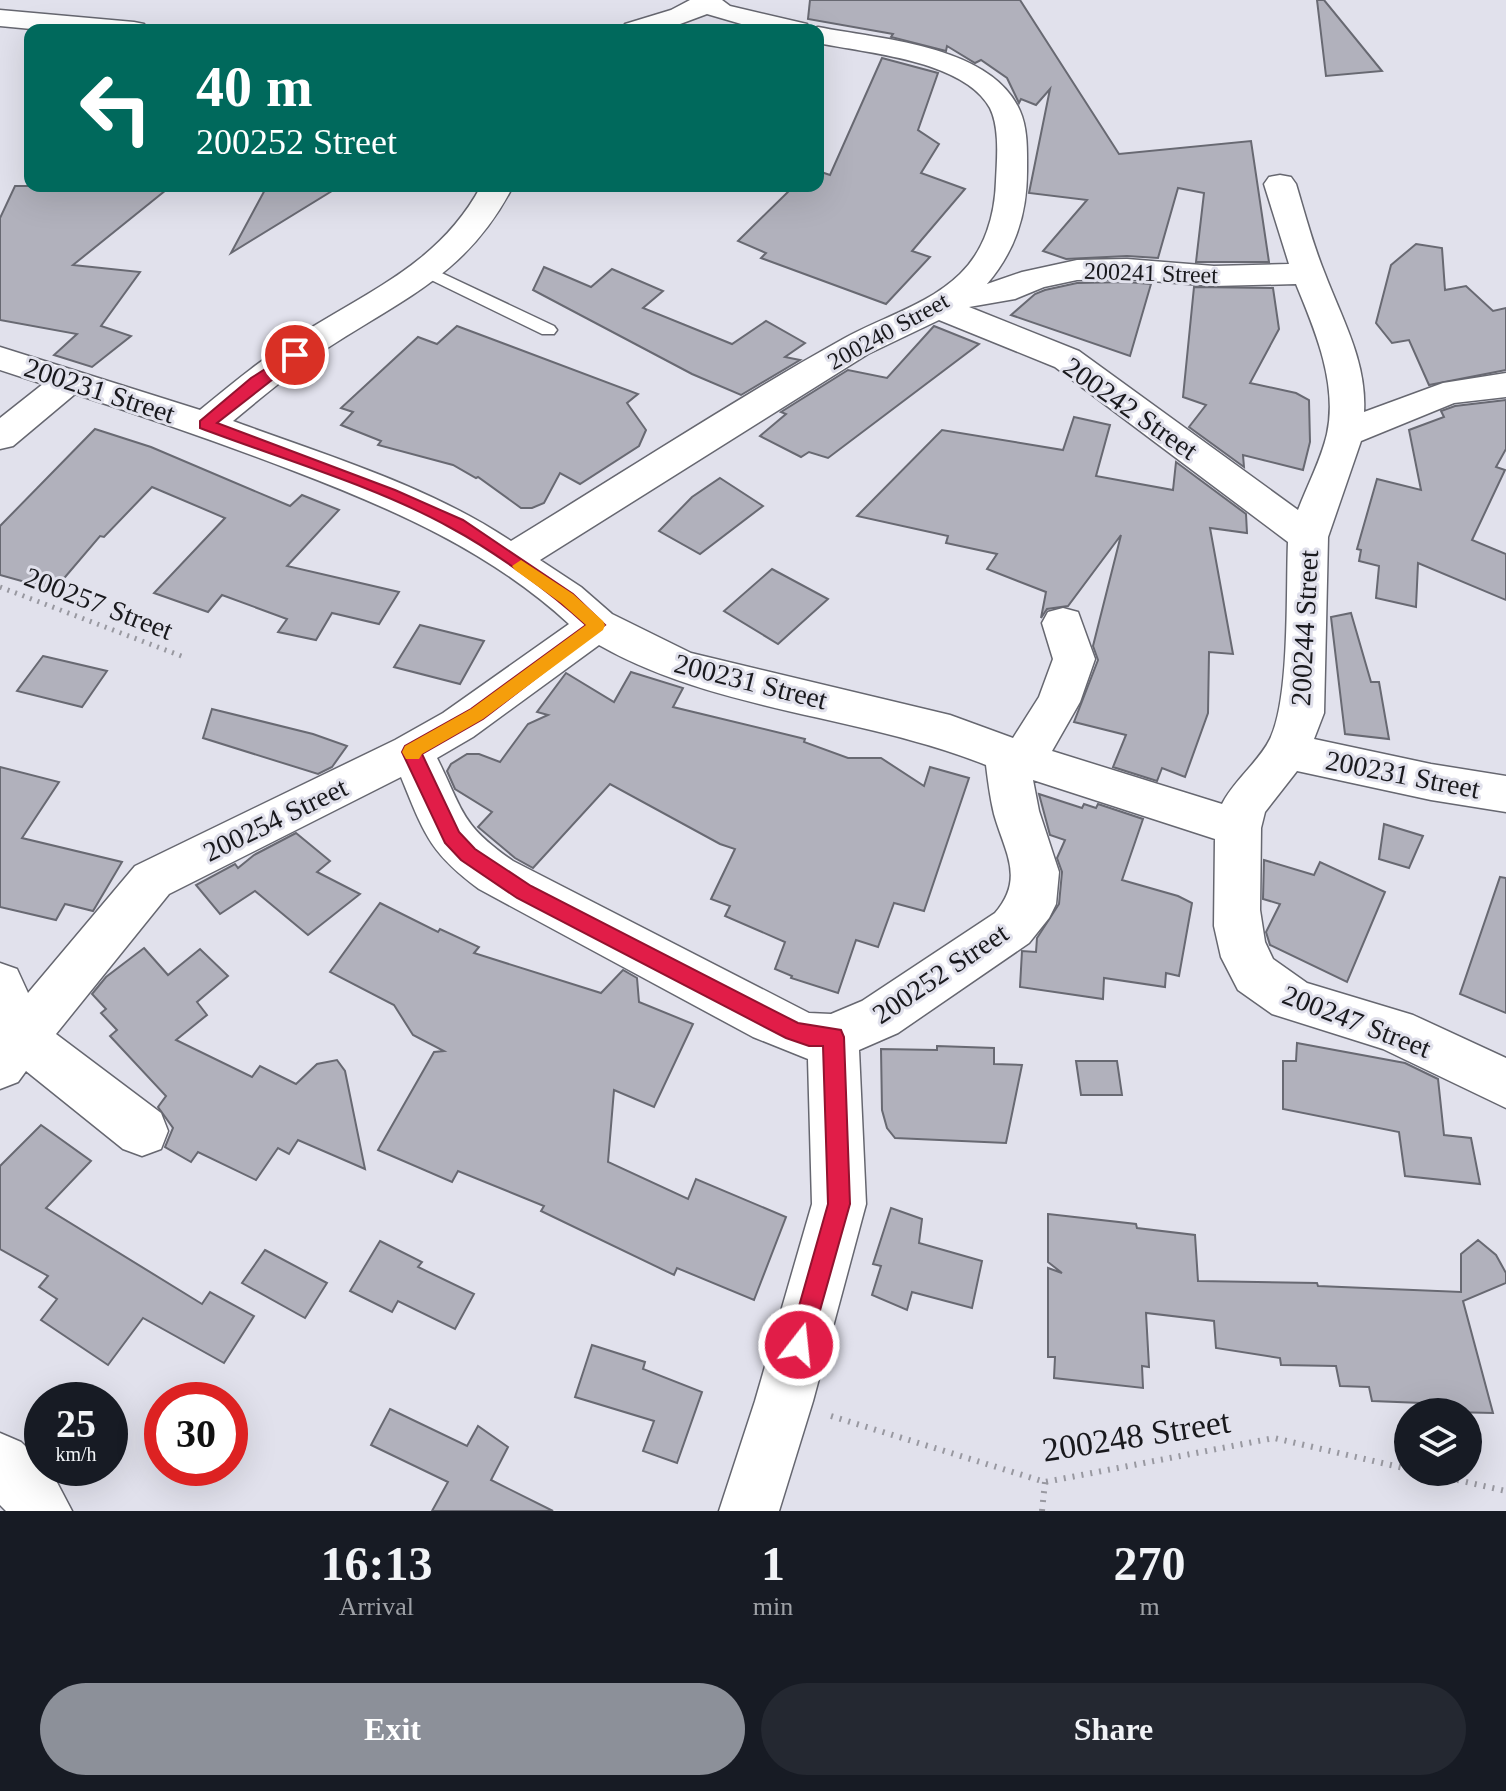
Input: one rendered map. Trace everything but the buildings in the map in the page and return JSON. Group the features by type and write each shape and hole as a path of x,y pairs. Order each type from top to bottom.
{"street":[{"path":"655,24 681,16 705,2 721,12 772,24"},
{"path":"0,18 67,24"},
{"name":"200240 Street","path":"512,559 856,346 944,303 973,281 1004,234 1013,187 1009,122 1003,106 990,90 953,66 824,36"},
{"name":"200244 Street","path":"1280,184 1308,274 1335,336 1347,399 1345,434 1308,537 1302,713 1287,751"},
{"path":"206,424 256,382 314,342 429,272 458,248 475,227 494,192"},
{"name":"200241 Street","path":"944,303 1003,292 1034,279 1077,270 1127,269 1214,276 1308,274"},
{"name":"200242 Street","path":"944,303 1067,359 1308,537"},
{"name":"200231 Street","path":"0,358 206,424 403,499 457,524 512,559 567,598 597,625 638,648 682,667 936,729 1238,828 1244,805 1287,751 1506,794"},
{"path":"0,437 70,380"},
{"path":"1345,434 1431,398 1481,384 1506,385"},
{"path":"1015,756 1059,702 1074,659 1063,623"},
{"name":"200254 Street","path":"12,1051 152,880 411,752 477,714 597,625"},
{"path":"411,752 452,838 468,855 496,875 771,1021 809,1036 833,1037 839,1204 784,1401 749,1511"},
{"name":"200252 Street","path":"833,1037 880,1017 977,953 1012,928 1032,904 1036,872 1016,811 1015,756"},
{"name":"200247 Street","path":"1238,828 1239,929 1246,959 1264,982 1281,995 1345,1018 1392,1030 1506,1084"},
{"path":"0,985 12,1051 142,1131"},
{"path":"0,1463 30,1492 42,1511"}],"lane":[{"path":"429,272 548,330"}],"path":[{"name":"200257 Street","path":"0,587 184,657"},
{"name":"200248 Street","path":"784,1401 1045,1482 1274,1438 1394,1466"},
{"path":"1042,1511 1045,1482"},
{"path":"1482,1486 1506,1491"}],"slow traffic":[{"path":"413,754 411,752 477,714 597,625 567,598 521,566"}],"route":[{"path":"295,355 256,382 206,424 389,493 457,524 567,598 597,625 477,714 411,752 423,770 452,838 468,855 524,892 713,991 793,1031 809,1036 833,1037 839,1204 799,1345"}]}
